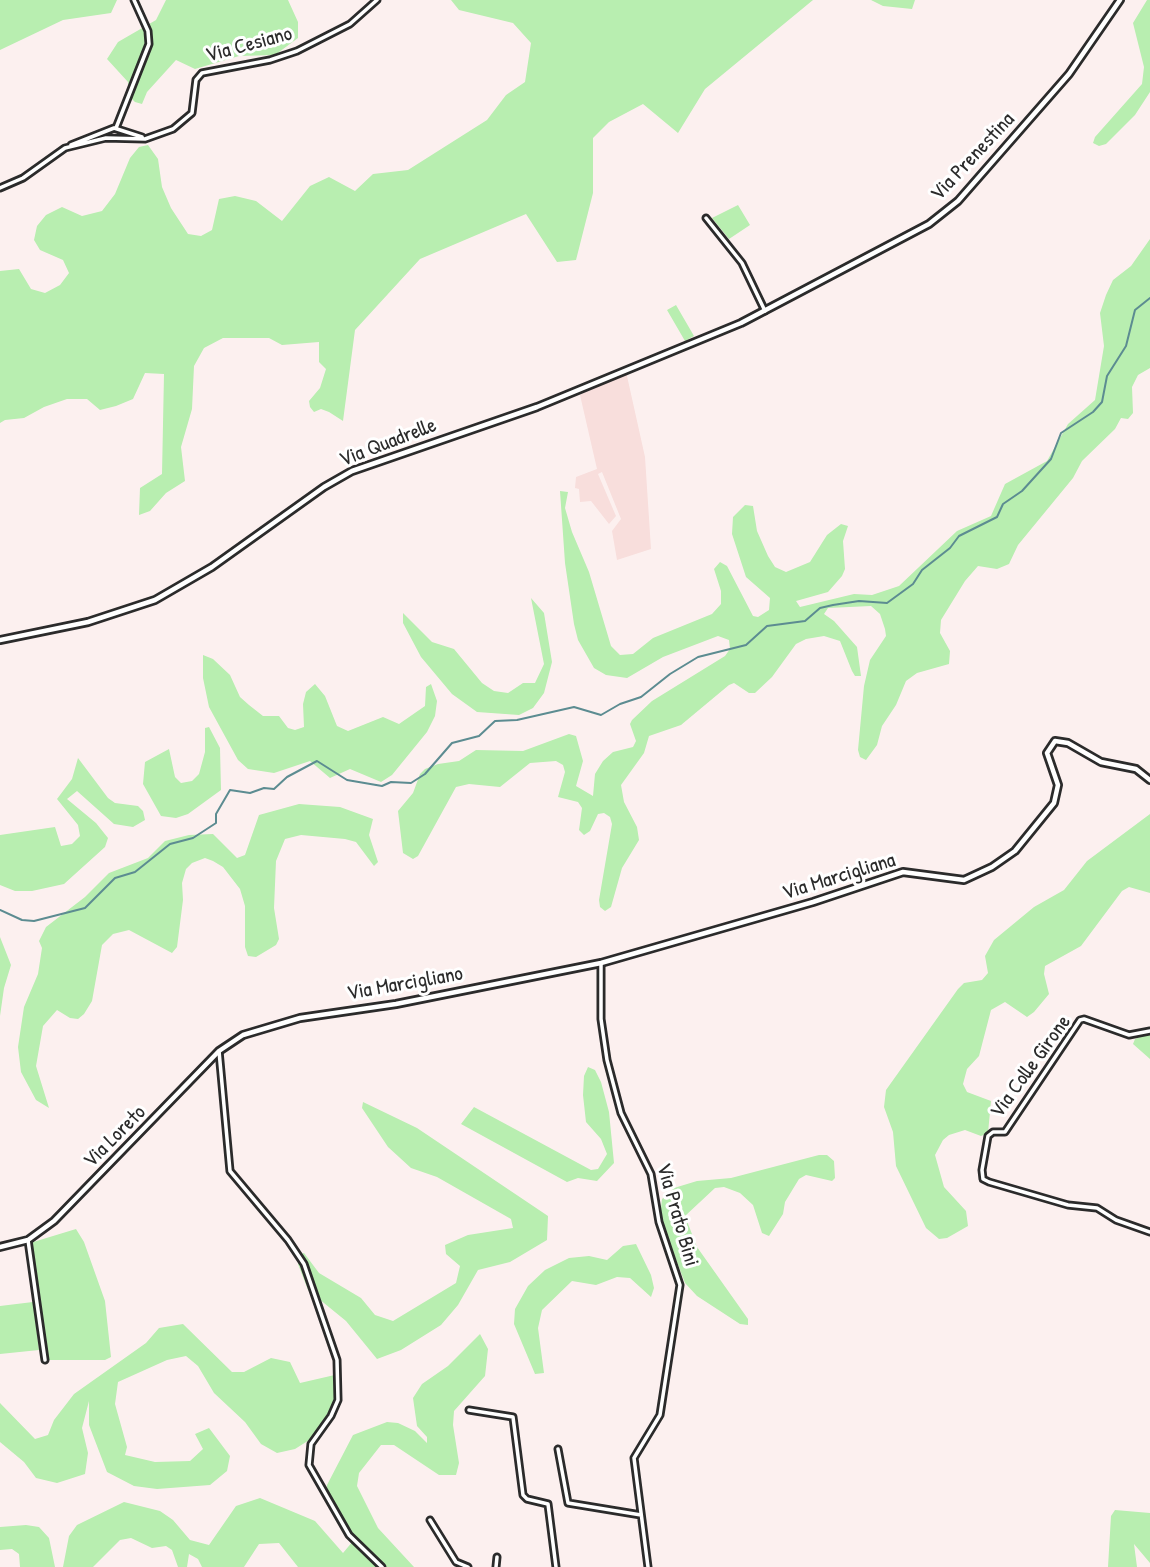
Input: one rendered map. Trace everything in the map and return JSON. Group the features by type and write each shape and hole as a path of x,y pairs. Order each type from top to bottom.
{"street":[{"path":"116,128 149,44 148,32 134,0"},
{"name":"Via Cesiano","path":"0,188 23,178 60,150 106,138 151,137 173,129 190,116 194,105 196,80 202,73 272,60 297,51 350,24 377,0"},
{"name":"Via Prenestina","path":"733,326 925,226 946,212 1072,71 1120,0"},
{"path":"60,150 91,135 116,128 135,136 151,137"},
{"path":"706,218 744,267 765,311"},
{"name":"Via Quadrelle","path":"0,640 88,622 148,603 199,575 321,489 352,471 540,405 733,326"},
{"name":"Via Marcigliana","path":"601,962 813,902 895,874 910,872 956,881 982,872 1017,849 1055,802 1058,785 1047,753 1055,741 1068,743 1101,762 1136,769 1150,780"},
{"name":"Via Marcigliano","path":"219,1051 243,1035 300,1018 396,1004 601,962"},
{"name":"Via Prato Bini","path":"601,962 601,1019 607,1060 622,1115 649,1170 659,1222 681,1287 660,1415 634,1456 648,1567"},
{"name":"Via Colle Girone","path":"1150,1031 1129,1034 1080,1020 1005,1132 993,1132 988,1136 982,1170 983,1179 989,1182 1068,1205 1097,1208 1116,1220 1150,1232"},
{"path":"219,1051 230,1171 288,1240 304,1264 336,1355 338,1400 331,1416 311,1444 307,1456 309,1467 349,1535 382,1567"},
{"name":"Via Loreto","path":"0,1247 28,1240 80,1196 219,1051"},
{"path":"28,1240 45,1360"},
{"path":"470,1410 513,1417 523,1495 548,1504 556,1567"},
{"path":"558,1449 568,1503 640,1515"},
{"path":"430,1520 455,1562 468,1567"},
{"path":"496,1567 497,1558"}],"shaded area":[{"path":"629,371 627,376 645,457 651,549 617,560 612,531 621,519 602,472 598,474 616,516 609,524 591,501 580,502 579,489 575,488 576,477 597,469 580,395 602,381"}],"green space":[{"path":"0,0 117,0 111,13 63,20 0,50"},
{"path":"166,0 288,0 298,22 298,38 275,55 239,56 195,69 176,60 147,92 142,104 135,102 129,96 128,82 107,59 118,42 156,20"},
{"path":"451,0 813,0 705,89 678,133 643,104 609,122 593,138 593,193 576,260 557,262 526,214 420,259 355,330 343,421 321,409 314,412 310,407 309,401 320,388 326,369 319,362 319,342 282,345 269,338 223,338 204,348 194,366 192,409 181,447 185,481 166,493 150,511 139,515 140,488 162,474 164,374 145,373 133,399 116,406 100,410 87,399 67,399 24,418 0,423 0,271 19,269 31,289 45,293 60,285 69,273 63,260 40,250 34,240 37,226 46,215 62,207 82,216 102,211 115,194 130,158 139,147 148,145 158,159 162,187 171,208 188,234 201,236 212,230 219,199 235,196 256,201 282,221 310,186 329,177 355,191 373,174 408,170 487,120 506,95 525,82 531,43 513,23 459,10"},
{"path":"871,0 915,0 912,9 883,6"},
{"path":"1147,0 1150,0 1150,92 1135,115 1106,144 1099,146 1093,143 1095,137 1142,84 1144,67 1133,23"},
{"path":"738,205 750,225 729,239 712,218"},
{"path":"1150,239 1150,368 1138,375 1132,387 1133,413 1128,419 1121,418 1115,429 1082,461 1073,478 1018,545 1009,564 997,569 978,566 965,581 941,620 940,633 950,651 949,664 917,673 906,681 896,705 882,726 877,745 866,760 860,757 858,750 864,686 870,660 886,636 885,629 880,614 871,606 828,608 824,614 834,621 857,647 861,676 855,676 852,671 840,641 824,636 806,639 796,644 772,677 755,693 749,693 734,683 729,685 681,725 649,736 644,753 621,785 624,802 637,827 639,840 622,868 611,907 605,911 600,907 599,900 612,824 610,817 604,813 598,814 590,831 584,835 579,830 582,808 578,802 558,797 565,772 563,765 556,761 530,763 500,787 469,784 456,787 418,856 413,859 403,853 398,811 413,793 420,774 425,769 459,761 476,750 523,751 569,734 576,736 583,761 576,786 593,796 595,774 603,761 613,752 633,747 636,741 630,724 632,720 652,701 725,656 730,649 729,640 718,636 663,657 627,678 606,675 594,668 578,640 574,624 565,563 560,491 568,492 565,508 572,532 589,572 611,646 620,655 633,654 653,638 712,614 721,604 721,591 714,569 720,562 727,566 753,616 758,617 769,610 770,598 746,577 732,534 733,517 745,505 753,506 757,531 768,556 775,567 786,572 810,562 827,535 841,524 848,526 843,541 845,569 842,576 828,592 796,601 800,607 854,594 872,595 899,586 957,531 991,516 1005,484 1047,461 1068,424 1095,400 1104,346 1100,313 1106,295 1113,280 1131,266"},
{"path":"676,305 694,336 685,341 667,310"},
{"path":"531,598 544,613 552,662 544,693 533,708 519,715 477,712 452,694 421,657 403,623 403,613 432,642 454,649 482,683 494,691 508,693 523,683 535,683 544,664"},
{"path":"203,655 213,659 230,675 240,697 249,705 263,716 279,716 288,728 295,730 304,727 303,704 306,692 315,684 325,696 337,726 348,731 383,717 399,724 425,706 426,687 431,684 437,701 435,716 427,732 392,775 381,782 350,769 330,778 310,761 274,773 248,769 238,760 209,707 203,678"},
{"path":"209,727 220,748 221,790 188,814 176,818 161,816 143,784 145,762 169,749 175,777 181,783 192,781 199,774 205,752 205,728"},
{"path":"78,758 108,798 115,803 138,806 143,811 145,820 133,827 114,824 77,791 67,799 96,823 108,838 105,847 64,884 32,891 15,891 0,885 0,835 55,827 61,846 72,844 80,836 78,825 57,799 72,779"},
{"path":"299,804 340,807 373,819 369,835 378,862 374,866 356,842 345,839 301,835 285,839 276,861 274,908 279,939 276,945 256,957 248,956 245,947 245,906 240,889 223,867 213,861 205,858 192,863 186,869 182,883 183,900 177,947 172,953 129,930 113,934 102,945 92,1001 84,1014 78,1019 70,1018 57,1010 43,1026 36,1066 49,1108 36,1100 21,1072 18,1047 24,1007 38,974 42,948 39,941 46,927 85,897 109,873 148,858 165,841 189,835 213,834 237,858 245,855 259,815"},
{"path":"1150,814 1150,893 1129,887 1122,891 1081,946 1045,966 1044,974 1049,994 1034,1012 1027,1017 1005,1002 991,1010 979,1056 967,1069 963,1084 967,1092 991,1101 988,1133 981,1136 965,1130 949,1135 935,1155 944,1187 966,1211 968,1226 947,1238 939,1239 926,1228 896,1166 893,1132 884,1107 886,1090 958,989 964,983 982,980 988,973 985,956 994,940 1034,907 1064,890 1087,861"},
{"path":"0,937 11,965 0,1016"},
{"path":"1150,1033 1150,1059 1133,1044 1135,1039"},
{"path":"588,1067 595,1070 601,1082 609,1112 614,1163 597,1181 578,1178 567,1182 461,1124 474,1107 591,1170 598,1169 607,1154 601,1139 586,1122 583,1095 584,1076"},
{"path":"363,1102 417,1128 548,1216 547,1240 510,1262 478,1270 458,1305 441,1325 401,1350 377,1359 346,1321 308,1290 298,1264 299,1255 304,1253 319,1273 361,1298 375,1315 393,1321 456,1283 460,1266 446,1254 445,1245 468,1235 513,1228 511,1219 437,1177 411,1168 388,1147 362,1108"},
{"path":"827,1155 834,1161 835,1178 832,1181 806,1175 799,1179 785,1202 783,1214 769,1236 762,1233 753,1205 740,1193 724,1187 715,1188 685,1216 697,1247 748,1319 748,1325 740,1324 697,1296 685,1283 660,1218 662,1199 674,1188 697,1181 731,1178"},
{"path":"76,1229 84,1242 105,1301 111,1357 105,1360 46,1360 30,1243"},
{"path":"636,1244 651,1275 654,1288 651,1297 630,1278 617,1277 596,1285 572,1281 542,1310 538,1328 544,1373 535,1374 514,1324 515,1309 528,1286 545,1270 569,1258 589,1256 607,1260 623,1246"},
{"path":"33,1302 39,1350 0,1354 0,1306"},
{"path":"183,1324 232,1372 244,1372 271,1358 290,1362 300,1383 339,1374 339,1390 333,1412 314,1437 295,1449 277,1453 261,1444 245,1422 214,1393 198,1366 186,1356 167,1360 118,1382 115,1404 127,1447 125,1455 155,1462 190,1461 203,1449 195,1434 209,1428 230,1456 227,1471 210,1485 157,1489 134,1486 107,1472 89,1425 89,1401 82,1428 88,1453 85,1474 57,1483 36,1478 24,1462 0,1442 0,1403 35,1439 48,1435 54,1420 74,1394 146,1343 159,1328"},
{"path":"480,1334 488,1349 485,1376 454,1411 453,1425 459,1463 456,1475 439,1475 394,1445 381,1445 359,1473 357,1486 378,1528 414,1567 298,1567 279,1543 259,1544 244,1567 202,1567 198,1559 189,1554 187,1567 178,1567 172,1550 166,1546 152,1548 131,1538 120,1540 93,1567 63,1567 69,1536 77,1525 124,1502 160,1511 173,1520 190,1540 209,1545 236,1506 260,1498 315,1521 343,1553 353,1541 326,1499 327,1485 353,1435 387,1422 398,1423 415,1431 427,1443 427,1437 417,1426 413,1398 422,1384 448,1366"},
{"path":"1115,1510 1150,1513 1150,1563 1134,1544 1137,1567 1108,1567 1111,1516"},
{"path":"0,1527 39,1527 49,1538 55,1567 20,1567 19,1554 12,1549 0,1550"}],"waterway":[{"path":"0,910 22,920 34,921 85,908 115,878 135,872 170,844 193,838 216,823 216,814 230,790 250,793 264,788 274,789 287,777 317,761 347,780 382,786 391,782 411,783 425,774 452,743 479,736 495,721 517,720 574,707 601,715 620,704 641,697 670,674 698,657 746,645 767,626 805,621 820,608 833,605 859,601 887,603 913,584 922,570 950,548 959,536 997,517 1003,504 1022,491 1051,459 1061,433 1093,412 1102,402 1107,376 1126,346 1135,310 1150,298"}]}
